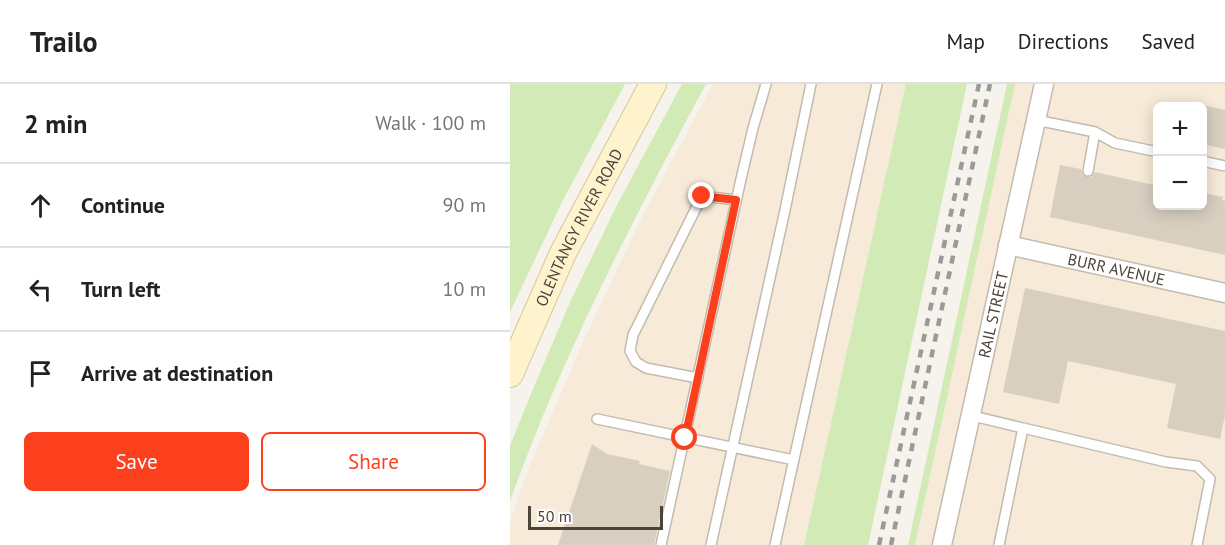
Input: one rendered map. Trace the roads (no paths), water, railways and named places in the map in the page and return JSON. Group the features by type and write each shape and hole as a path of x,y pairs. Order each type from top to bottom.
{"main road":[{"name":"OLENTANGY RIVER ROAD","path":"510,374 563,253 652,84"}],"street":[{"name":"RAIL STREET","path":"942,545 1044,84"},
{"name":"BURR AVENUE","path":"1008,244 1225,293"}],"lane":[{"path":"661,545 736,200 766,84"},
{"path":"711,545 811,84"},
{"path":"775,545 876,84"},
{"path":"1036,120 1095,132 1115,143 1153,151"},
{"path":"1088,171 1095,132"},
{"path":"1207,162 1225,165"},
{"path":"698,378 646,368 636,362 630,351 633,335 702,196 736,200"},
{"path":"969,415 1166,462 1197,466 1210,479 1197,545"},
{"path":"597,419 794,460"},
{"path":"999,545 1023,428"}],"railway":[{"path":"879,545 979,84"},
{"path":"891,545 990,84"}]}
